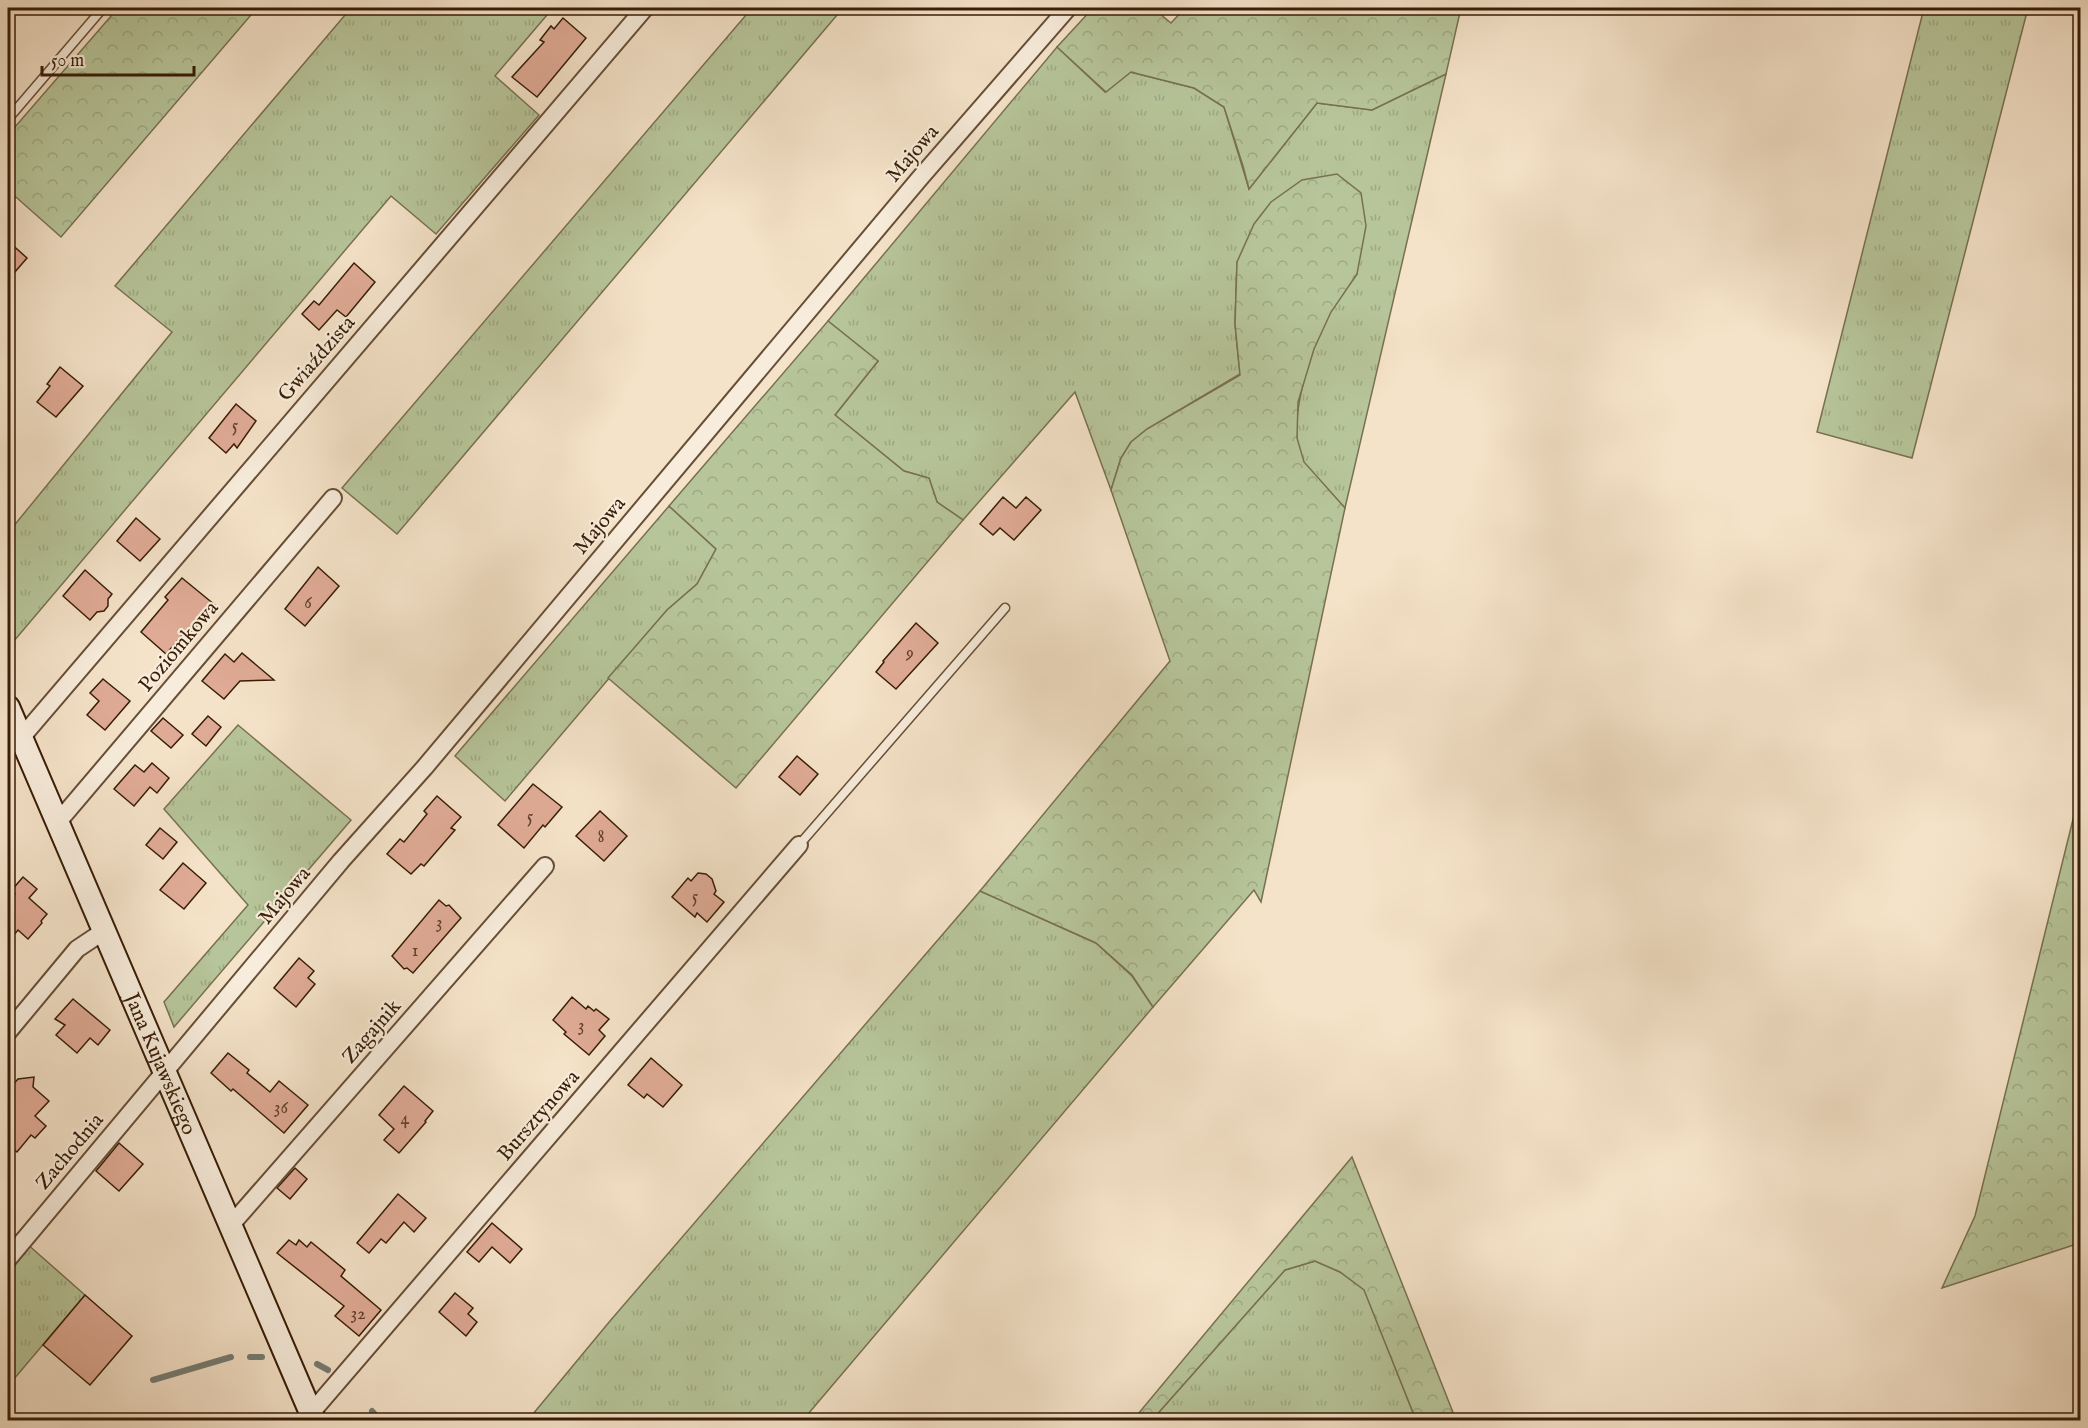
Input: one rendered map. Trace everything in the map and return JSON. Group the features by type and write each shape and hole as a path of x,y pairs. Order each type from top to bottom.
{"main road":[{"name":"Jana Kujawskiego","path":"8,706 312,1417"}],"street":[{"name":"Gwiaździsta","path":"21,738 238,481 645,8"},
{"name":"Majowa","path":"165,1072 341,861 425,767 920,178 1068,8"},
{"name":"Poziomkowa","path":"58,822 333,498"},
{"name":"Bursztynowa","path":"312,1417 799,845"},
{"name":"Zagajnik","path":"230,1226 545,866"},
{"path":"8,1032 77,950 104,931"},
{"name":"Zachodnia","path":"8,1259 165,1072"}],"lane":[{"path":"8,118 103,8"},
{"path":"799,845 1005,608"}],"green space":[{"path":"118,8 257,8 61,237 8,190 8,135"},
{"path":"351,8 553,8 495,76 539,115 436,234 391,196 8,648 8,533 172,332 115,286"},
{"path":"752,8 843,8 397,534 342,488"},
{"path":"1093,8 1153,8 1171,23 1185,8 1461,8 1446,74 1372,110 1317,103 1249,189 1224,107 1194,88 1131,72 1106,92 1057,47"},
{"path":"1924,8 2028,8 1912,458 1817,432"},
{"path":"1057,47 1105,92 1130,72 1194,88 1224,107 1249,189 1317,103 1372,110 1446,74 1345,508 1317,480 1304,463 1298,448 1298,408 1315,345 1330,312 1357,274 1237,262 1235,324 1240,374 1147,429 1131,442 1121,458 1111,490 1075,392 963,520 937,502 929,478 904,471 835,415 878,361 828,321"},
{"path":"1337,174 1361,193 1366,226 1357,274 1331,312 1314,349 1298,402 1297,438 1304,462 1345,508 1261,902 1254,890 1153,1007 1132,975 1096,943 980,891 1170,661 1111,490 1121,458 1131,442 1147,429 1240,375 1235,324 1237,262 1254,224 1271,202 1302,180"},
{"path":"828,321 878,361 835,415 904,471 929,478 937,502 963,520 736,788 608,678 667,610 697,584 716,549 669,506"},
{"path":"669,506 716,549 697,584 667,610 505,801 455,756"},
{"path":"238,725 351,820 174,1027 164,1002 248,905 164,809"},
{"path":"2080,791 2080,1243 1942,1288 1975,1216"},
{"path":"980,891 1096,943 1132,976 1153,1007 803,1420 528,1420 610,1321"},
{"path":"1352,1157 1456,1420 1416,1420 1364,1290 1340,1272 1315,1261 1285,1270 1152,1420 1133,1420"},
{"path":"26,1243 85,1295 8,1386 8,1264"},
{"path":"1315,1261 1340,1272 1364,1289 1416,1420 1152,1420 1285,1270"}],"building":[{"path":"563,18 586,38 537,97 512,77 544,42 540,40 551,26 554,29"},
{"path":"8,241 27,258 8,280"},
{"path":"354,263 375,282 346,317 337,310 319,330 302,314 314,301 319,305"},
{"path":"60,367 83,386 56,417 37,402 50,386 47,384"},
{"path":"236,404 256,421 237,448 234,444 226,453 209,438"},
{"path":"1003,497 1016,508 1026,497 1041,510 1014,540 1000,528 993,535 980,524"},
{"path":"136,518 160,539 140,561 117,541"},
{"path":"318,567 339,586 305,626 285,609"},
{"path":"85,570 112,594 104,611 97,612 90,620 63,596"},
{"path":"182,578 215,605 189,635 185,632 166,654 141,632 168,600 165,597"},
{"path":"916,623 938,643 896,689 876,672"},
{"path":"242,653 274,680 240,681 224,699 202,681 225,654 234,662"},
{"path":"103,679 130,701 105,730 87,715 99,701 90,693"},
{"path":"208,716 221,727 206,746 192,734"},
{"path":"163,718 183,735 171,748 151,731"},
{"path":"797,756 818,774 800,795 779,777"},
{"path":"152,763 169,778 157,793 150,787 134,806 114,789 135,765 144,772"},
{"path":"533,784 562,807 524,848 498,825"},
{"path":"437,796 461,817 451,828 455,830 424,866 421,864 411,874 387,854 400,839 404,842 427,814 424,811"},
{"path":"600,811 627,836 604,861 576,836"},
{"path":"160,828 177,842 163,859 146,845"},
{"path":"183,863 206,883 184,909 160,890"},
{"path":"698,873 706,874 712,879 716,891 714,894 724,902 707,922 697,913 695,917 672,897 688,878 691,881"},
{"path":"23,877 37,889 29,898 47,914 28,939 18,930 8,942 8,902 15,894 11,891"},
{"path":"439,900 446,906 449,905 461,918 413,973 407,968 404,969 392,956"},
{"path":"299,958 314,971 308,978 315,984 296,1007 274,988"},
{"path":"572,997 586,1009 588,1006 594,1011 596,1009 609,1019 599,1030 605,1036 589,1055 564,1034 566,1032 553,1020"},
{"path":"73,999 110,1030 98,1045 90,1038 77,1053 56,1035 65,1025 55,1019"},
{"path":"228,1053 249,1070 247,1073 270,1092 279,1081 308,1105 284,1133 211,1073"},
{"path":"651,1058 682,1085 663,1107 647,1094 644,1098 628,1085"},
{"path":"34,1077 33,1087 49,1101 35,1116 46,1126 35,1138 31,1135 17,1152 8,1144 8,1090 18,1079"},
{"path":"404,1086 433,1111 399,1153 384,1140 394,1129 379,1115"},
{"path":"119,1143 143,1164 119,1191 96,1171"},
{"path":"295,1168 307,1179 290,1199 277,1188"},
{"path":"398,1194 426,1218 414,1232 404,1222 386,1243 381,1239 369,1253 357,1243"},
{"path":"492,1223 522,1249 510,1263 492,1247 479,1262 467,1252"},
{"path":"289,1240 296,1245 299,1240 307,1247 311,1242 345,1270 341,1276 381,1310 359,1336 335,1316 344,1306 277,1253"},
{"path":"455,1293 473,1308 468,1314 477,1322 466,1336 439,1312"},
{"path":"85,1295 132,1336 90,1385 43,1345"}],"waterway":[{"path":"153,1380 231,1357"},
{"path":"250,1357 262,1357"},
{"path":"317,1364 328,1370"},
{"path":"372,1411 380,1420"}]}
